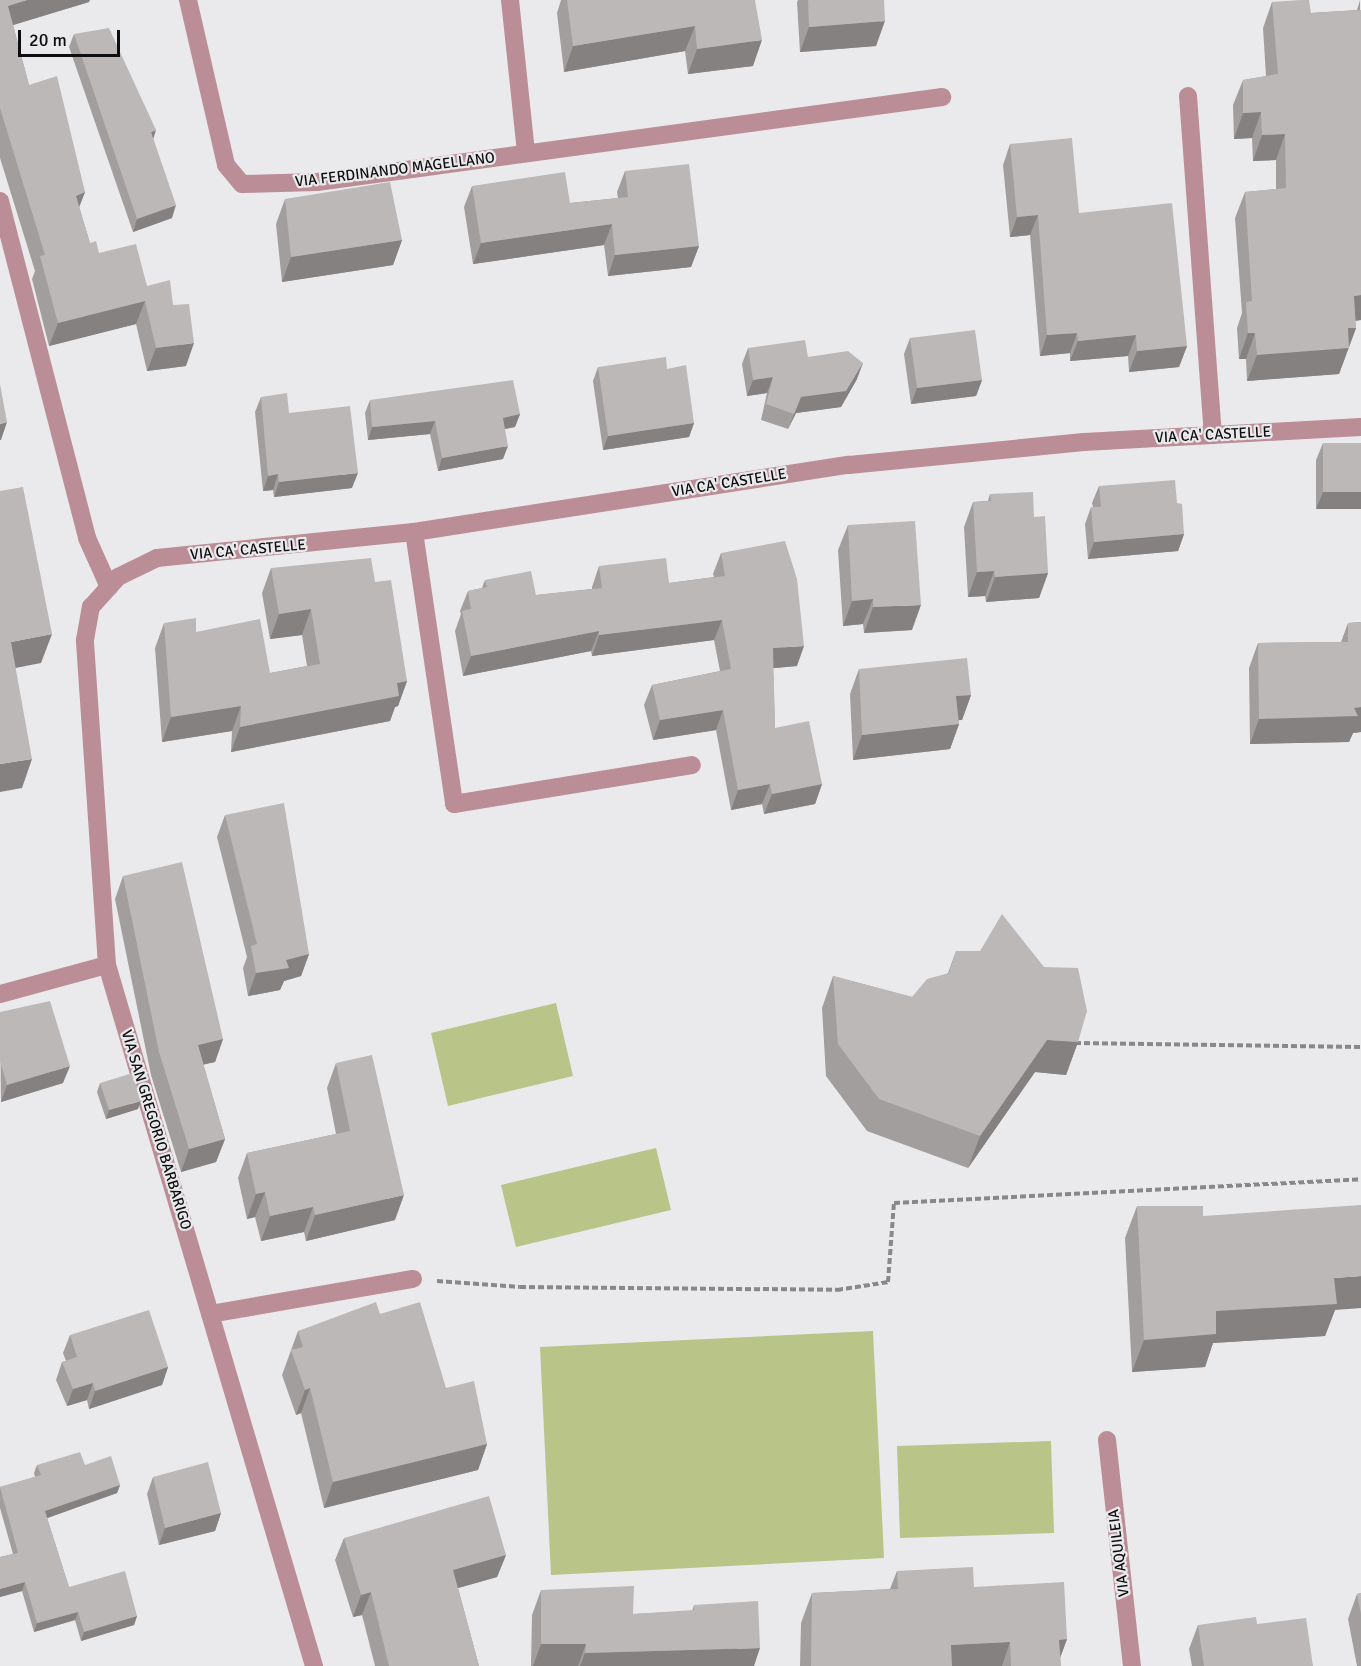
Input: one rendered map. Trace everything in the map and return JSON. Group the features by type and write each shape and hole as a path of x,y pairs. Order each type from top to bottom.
{"street":[{"name":"VIA FERDINANDO MAGELLANO","path":"188,0 226,165 242,184 318,182 942,97"},
{"path":"510,0 526,153"},
{"path":"1188,96 1213,435"},
{"path":"0,201 87,538 109,587"},
{"name":"VIA CA' CASTELLE","path":"109,587 157,558 414,532 849,465 1213,435 1361,427"},
{"path":"414,532 454,804 692,765"},
{"name":"VIA SAN GREGORIO BARBARIGO","path":"109,587 91,607 85,640 107,965 314,1666"},
{"path":"0,994 107,965"},
{"path":"210,1314 413,1279"},
{"name":"VIA AQUILEIA","path":"1107,1440 1132,1666"}],"path":[{"path":"1075,1043 1361,1047"},
{"path":"413,1279 520,1287 837,1290 888,1282 894,1203 1361,1179"}],"green space":[{"path":"556,1003 573,1076 448,1106 431,1033"},
{"path":"656,1148 671,1210 516,1247 501,1185"},
{"path":"873,1331 884,1558 551,1575 540,1347"},
{"path":"1051,1441 1054,1533 900,1538 897,1446"}],"building":[{"path":"0,0 27,0 8,6 29,85 57,76 85,192 76,196 90,243 96,241 99,253 136,244 147,286 170,280 173,305 189,304 194,343 156,348 145,301 58,323 40,256 45,255 0,108"},
{"path":"567,0 755,0 762,40 697,49 695,26 573,46"},
{"path":"808,0 884,0 885,21 809,27"},
{"path":"1309,0 1311,13 1361,10 1361,295 1354,296 1356,328 1348,328 1349,348 1257,355 1255,333 1248,333 1246,302 1252,301 1245,192 1286,188 1285,134 1262,135 1261,112 1243,113 1243,80 1278,74 1272,2"},
{"path":"109,28 156,130 151,132 176,205 137,219 74,34"},
{"path":"1072,138 1079,213 1172,203 1187,346 1137,351 1136,335 1078,341 1077,333 1047,335 1038,215 1017,217 1010,144"},
{"path":"689,164 699,246 615,255 612,224 481,243 472,186 565,172 570,203 628,197 625,171"},
{"path":"390,182 402,240 291,257 285,199"},
{"path":"975,330 982,380 917,388 910,338"},
{"path":"805,340 808,357 848,351 863,363 846,391 801,397 794,414 766,404 773,377 753,380 748,348"},
{"path":"666,357 667,369 686,365 694,423 608,436 598,367"},
{"path":"513,380 520,414 503,418 508,446 442,458 435,421 372,427 370,400"},
{"path":"0,384 7,422 0,424"},
{"path":"287,393 289,413 350,406 358,473 279,482 278,474 268,476 261,397"},
{"path":"1323,443 1361,443 1361,492 1323,492"},
{"path":"1175,480 1177,503 1182,504 1184,534 1094,542 1091,507 1101,507 1099,486"},
{"path":"23,487 52,634 11,642 32,759 0,764 0,491"},
{"path":"1033,492 1034,517 1045,516 1048,573 995,577 994,571 977,572 973,502 991,501 990,494"},
{"path":"915,521 921,605 873,607 873,599 852,601 848,525"},
{"path":"785,541 797,579 804,646 773,648 775,728 809,721 822,784 772,794 770,784 738,790 723,710 660,720 652,685 731,669 722,620 599,635 599,631 471,656 462,611 471,609 468,591 487,587 485,580 531,571 536,595 602,588 599,566 666,558 669,583 725,576 721,553"},
{"path":"371,558 375,582 391,580 407,681 397,683 399,696 240,727 241,706 171,717 164,623 196,618 196,632 260,619 270,673 320,664 311,609 279,614 271,568"},
{"path":"1361,622 1361,707 1354,708 1358,716 1259,719 1258,643 1348,642 1348,623"},
{"path":"967,658 971,695 956,696 959,724 862,735 859,669"},
{"path":"284,803 309,954 286,960 289,968 256,973 251,946 257,944 225,815"},
{"path":"182,862 223,1039 198,1045 225,1139 189,1149 159,1052 123,876"},
{"path":"1002,914 1044,967 1078,968 1087,1011 1078,1042 1047,1040 980,1136 879,1099 838,1044 833,976 912,997 927,979 949,973 956,951 980,951"},
{"path":"50,1001 70,1066 7,1085 0,1061 0,1012"},
{"path":"372,1055 404,1195 315,1215 313,1207 270,1216 265,1192 256,1194 247,1153 350,1131 336,1063"},
{"path":"133,1073 141,1101 109,1110 100,1083"},
{"path":"1361,1205 1361,1276 1334,1278 1337,1304 1216,1311 1216,1334 1144,1340 1137,1206 1203,1206 1203,1216"},
{"path":"376,1302 380,1314 420,1302 446,1388 474,1381 487,1444 333,1482 310,1388 305,1390 291,1350 303,1347 298,1331"},
{"path":"149,1310 168,1367 95,1391 93,1383 73,1389 62,1362 77,1357 70,1335"},
{"path":"80,1452 85,1465 111,1456 120,1485 45,1511 69,1587 125,1571 137,1616 84,1632 78,1612 37,1623 25,1582 0,1589 0,1557 18,1553 0,1487 41,1475 37,1465"},
{"path":"208,1462 221,1513 165,1528 153,1477"},
{"path":"489,1496 506,1555 453,1570 479,1666 389,1666 371,1592 361,1595 344,1538"},
{"path":"973,1567 974,1587 1064,1582 1067,1639 1059,1640 1061,1666 1011,1666 1010,1642 951,1645 952,1666 811,1666 812,1593 898,1589 897,1571"},
{"path":"634,1586 633,1614 694,1610 694,1605 758,1601 760,1648 585,1653 586,1644 541,1644 541,1590"},
{"path":"1361,1593 1361,1614 1357,1594"},
{"path":"1256,1617 1257,1624 1306,1618 1313,1666 1204,1666 1198,1625"}]}
